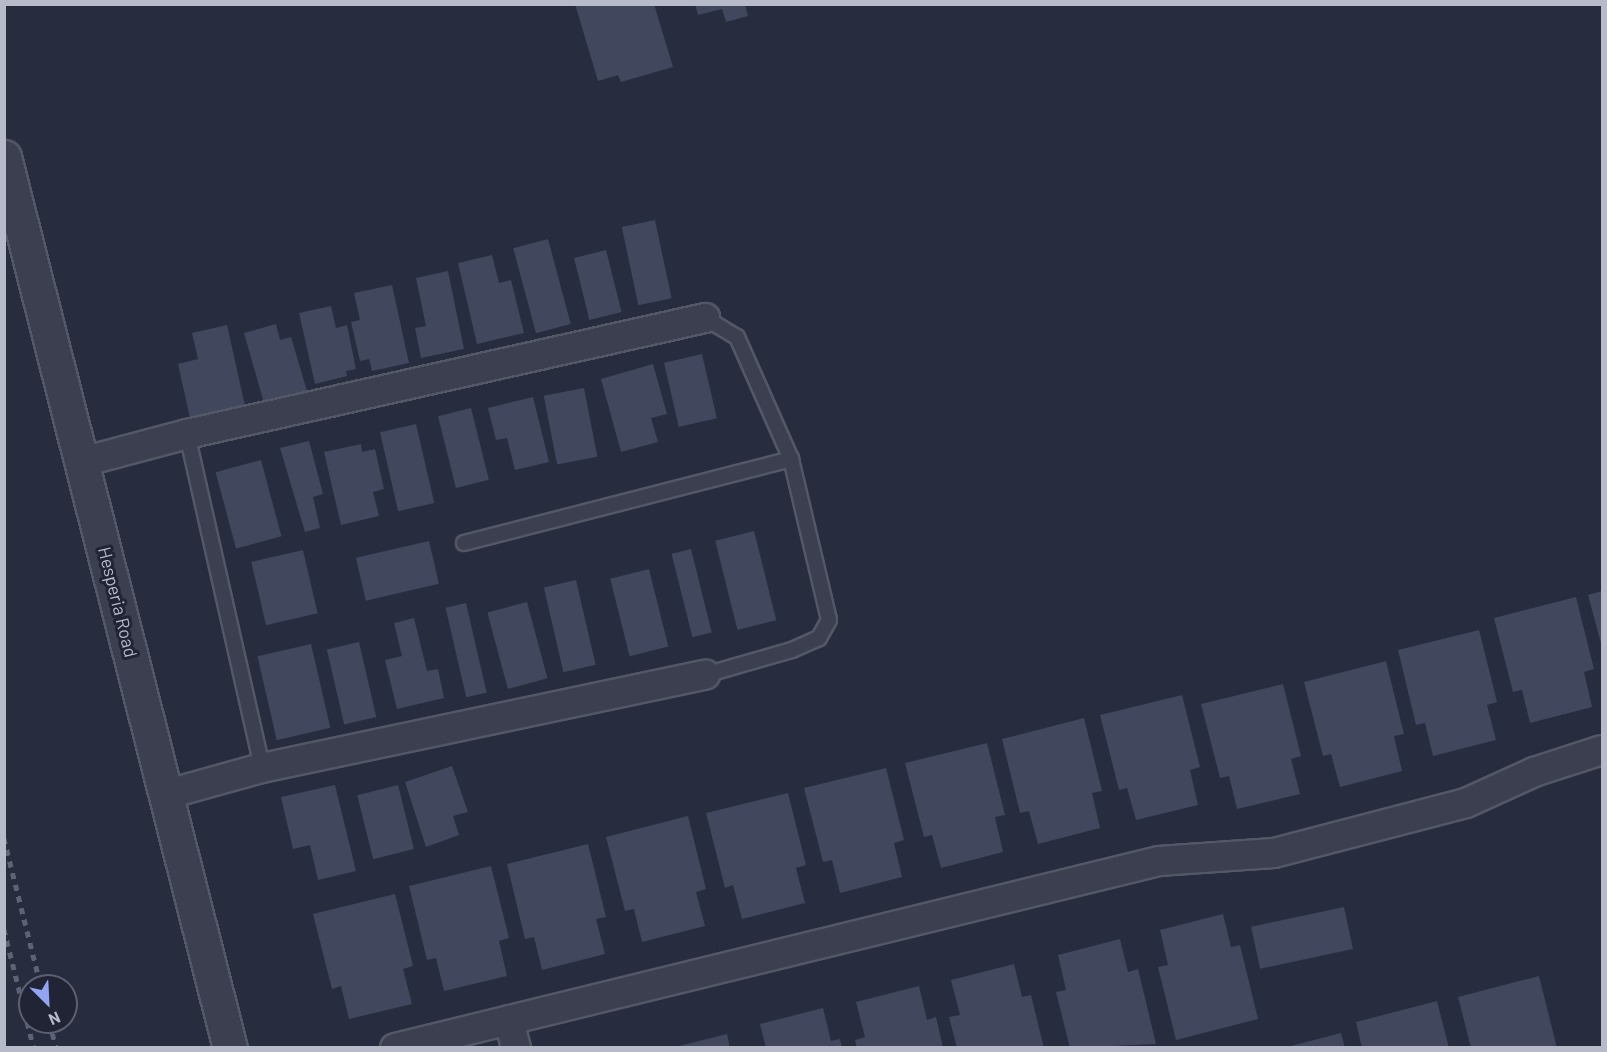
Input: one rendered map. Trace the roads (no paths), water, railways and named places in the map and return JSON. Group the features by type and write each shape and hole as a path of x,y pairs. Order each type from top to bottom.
{"street":[{"name":"Hesperia Road","path":"4,157 168,794 230,1047"},
{"path":"82,462 187,434 705,318"},
{"path":"168,794 262,768 705,675"},
{"path":"395,1047 1159,861 1274,853 1466,803 1534,772 1602,750"},
{"path":"509,1020 516,1047"}],"lane":[{"path":"705,318 737,337 791,459 829,620 819,638 810,642 705,675"},
{"path":"187,434 262,768"},
{"path":"464,543 791,459"}],"railway":[{"path":"4,838 38,974"},
{"path":"4,929 34,1048"},
{"path":"53,1034 56,1048"}]}
